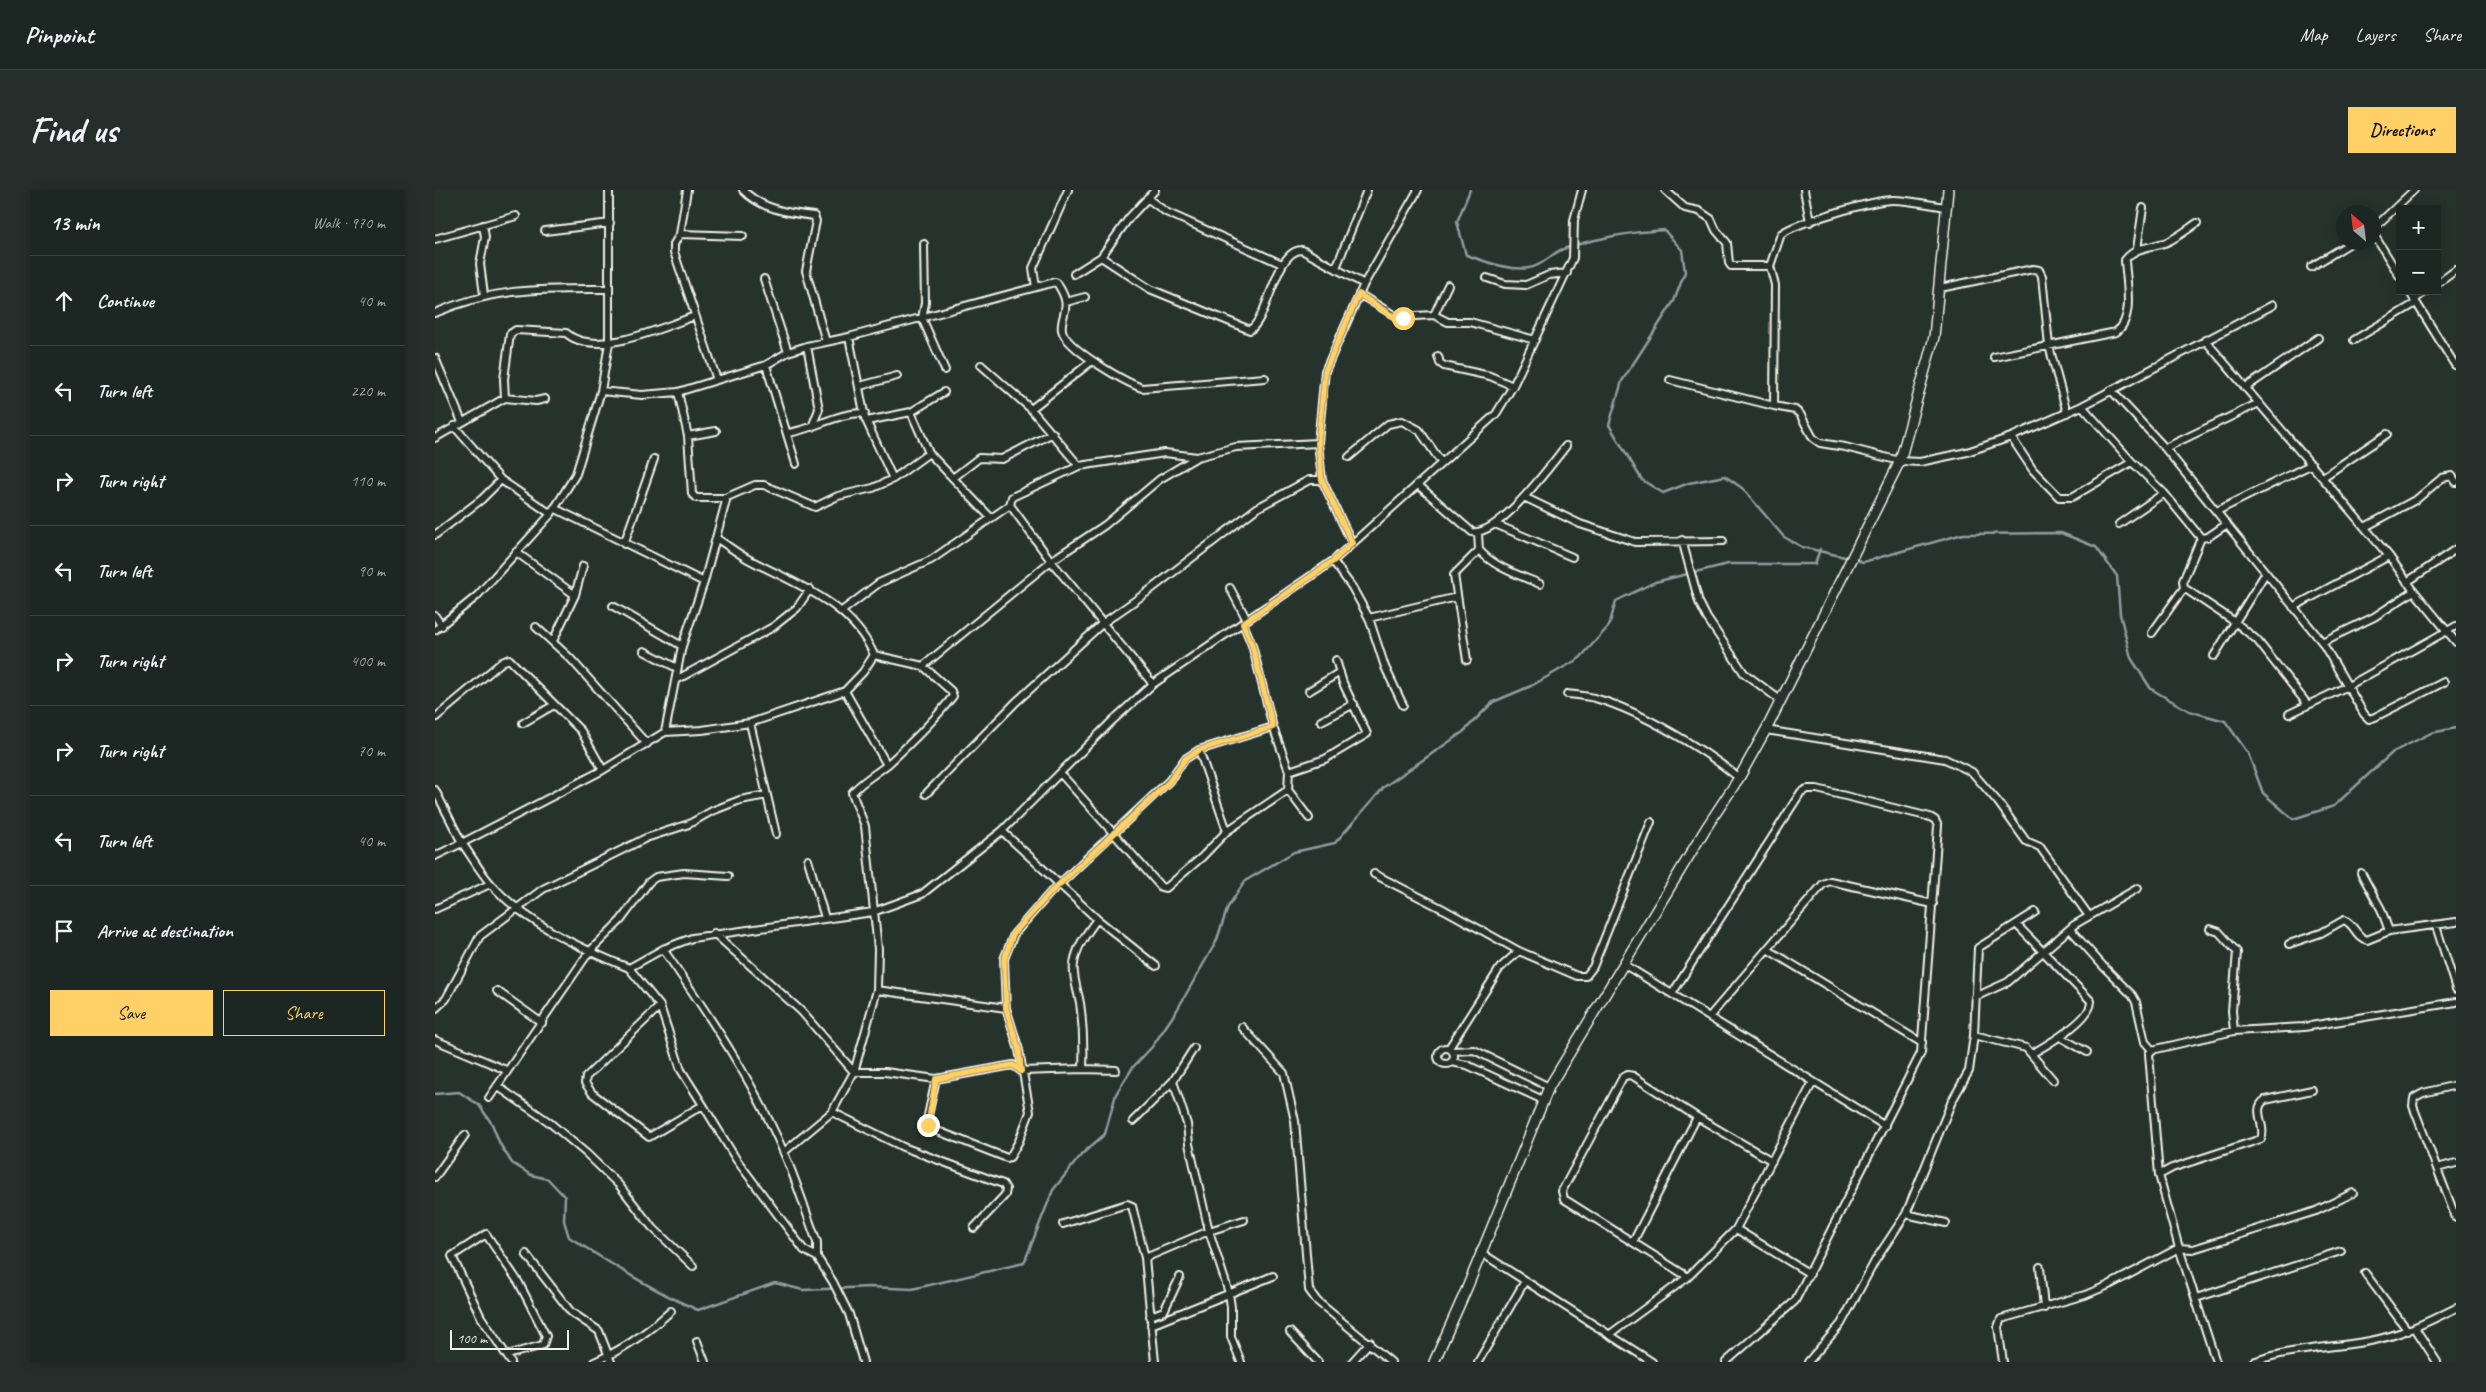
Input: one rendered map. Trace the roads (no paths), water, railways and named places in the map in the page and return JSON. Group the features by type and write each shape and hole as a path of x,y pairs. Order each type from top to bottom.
{"street":[{"path":"435,630 477,596 553,511 576,474 601,391 609,344 609,190"},
{"path":"687,190 680,234 675,244 674,252 717,380"},
{"path":"743,190 751,198 767,207 795,214 814,216 816,221 806,271 826,342"},
{"path":"1036,287 1033,268 1068,190"},
{"path":"1074,274 1101,257 1129,218 1155,190"},
{"path":"1336,268 1367,190"},
{"path":"1352,543 1322,480 1318,443 1325,371 1364,284 1418,190"},
{"path":"629,968 663,950 692,938 714,933 873,912 922,894 1001,831 1061,774 1111,721 1153,684 1333,561 1496,414 1513,386 1573,258 1575,220 1583,190"},
{"path":"1665,190 1685,208 1699,211 1711,218 1716,230 1727,243 1731,266 1770,266"},
{"path":"1804,190 1810,222"},
{"path":"1433,1362 1467,1288 1480,1252 1549,1087 1625,965 1706,828 1739,778 1766,730 1900,461 1934,337 1948,190"},
{"path":"2381,221 2413,190"},
{"path":"1147,198 1165,212 1282,264"},
{"path":"1774,406 1775,285 1770,266 1781,234 1810,222 1884,201 1903,201 1947,207"},
{"path":"2137,249 2143,208"},
{"path":"435,239 516,216"},
{"path":"1994,357 2116,332 2124,327 2127,316 2125,260 2137,249 2169,241 2197,222"},
{"path":"545,231 610,224"},
{"path":"483,225 485,237 480,264 484,295"},
{"path":"680,234 743,236"},
{"path":"924,244 925,303 921,318 945,370"},
{"path":"2381,247 2396,271"},
{"path":"1101,257 1150,289 1250,330 1275,285 1282,264 1294,252 1302,250 1364,284"},
{"path":"2311,267 2339,250"},
{"path":"1940,288 2033,269 2039,270 2042,276 2049,346 2067,412"},
{"path":"2441,281 2456,270"},
{"path":"1487,278 1505,284 1526,285 1549,275 1567,273"},
{"path":"764,279 788,352"},
{"path":"601,391 643,395 678,392 765,365 788,352 807,346 849,337 1057,283 1066,302 1062,332 1092,361 1124,382 1142,388 1265,378"},
{"path":"1434,315 1449,285"},
{"path":"435,313 484,295 525,289 609,289"},
{"path":"1359,294 1397,317 1434,315 1448,322 1470,322 1535,340"},
{"path":"2411,295 2455,365"},
{"path":"2354,340 2422,295"},
{"path":"1066,302 1085,297"},
{"path":"1670,380 1795,410 1800,414 1813,438 1820,443 1845,446 1900,461 1920,462 1967,452 2011,437 2083,406 2273,305"},
{"path":"505,398 504,379 510,334 513,332 551,331 566,333 572,339 609,344 695,316"},
{"path":"849,337 867,421 893,479"},
{"path":"2245,388 2318,338"},
{"path":"2205,340 2365,527 2389,556 2414,592 2456,642"},
{"path":"788,433 808,430 818,416 819,408 813,368 807,346"},
{"path":"1438,356 1440,363 1444,366 1490,376 1513,386"},
{"path":"435,358 462,422"},
{"path":"1031,409 1092,361"},
{"path":"765,365 788,433 796,464"},
{"path":"981,365 1031,409 1079,466"},
{"path":"859,386 897,376"},
{"path":"2111,390 2165,448 2217,511 2265,574 2322,642 2364,714 2369,719 2444,682"},
{"path":"678,392 688,436 692,494 696,498 725,498 755,485 764,485 815,507 839,496 873,488 893,479 929,453"},
{"path":"867,421 911,412 944,392"},
{"path":"435,438 505,398 535,401 545,399"},
{"path":"2165,448 2259,403"},
{"path":"2083,406 2132,462 2164,493 2201,538"},
{"path":"911,412 929,453 991,518"},
{"path":"812,426 850,413 865,413"},
{"path":"818,416 823,423"},
{"path":"1349,457 1389,424 1402,421 1419,430 1441,462"},
{"path":"454,426 501,480 553,511 704,582"},
{"path":"688,436 716,431"},
{"path":"953,478 979,458 1002,458 1053,433"},
{"path":"2323,477 2387,434"},
{"path":"2011,437 2033,470 2059,497 2072,497 2132,462"},
{"path":"923,666 1051,561 1105,525 1160,479 1197,457 1236,447 1318,443"},
{"path":"1417,484 1472,532 1478,533 1495,524 1524,497 1566,446"},
{"path":"842,611 879,583 931,560 1010,505 1012,497 1079,466 1165,453 1197,457"},
{"path":"624,544 654,459"},
{"path":"2217,511 2312,464"},
{"path":"2365,527 2417,499 2442,478 2452,476 2456,482"},
{"path":"435,535 483,499 501,480"},
{"path":"926,794 1016,702 1103,623 1146,594 1257,508 1309,480 1322,480"},
{"path":"2119,524 2164,493"},
{"path":"1524,497 1580,524 1635,542 1723,540"},
{"path":"665,732 682,646 704,582 726,502 725,498"},
{"path":"1010,505 1051,561 1153,684"},
{"path":"1495,524 1572,557"},
{"path":"2201,538 2208,536 2227,524"},
{"path":"1467,660 1454,575 1479,550 1478,533"},
{"path":"716,538 747,558 810,589 842,611 868,640 874,654"},
{"path":"2152,633 2184,588 2183,581 2201,538"},
{"path":"1682,540 1699,602 1737,664 1751,680 1780,700"},
{"path":"1479,550 1504,569 1540,584"},
{"path":"2407,582 2456,550"},
{"path":"516,552 575,595"},
{"path":"2293,607 2389,556"},
{"path":"1333,561 1352,587 1369,618 1385,668 1403,705"},
{"path":"553,641 575,595 583,566"},
{"path":"2214,656 2265,574"},
{"path":"1230,588 1245,621 1273,727 1289,771 1288,790 1309,818"},
{"path":"2184,588 2235,622 2257,640 2308,705"},
{"path":"676,680 773,626 797,608 810,589"},
{"path":"2322,642 2374,617 2414,592"},
{"path":"1369,618 1457,598"},
{"path":"613,606 682,646"},
{"path":"435,616 442,626"},
{"path":"2289,714 2348,686 2456,626"},
{"path":"537,627 553,641 647,744"},
{"path":"644,651 677,668"},
{"path":"784,1152 831,1112 854,1072 877,990 878,950 865,826 852,794 858,786 887,765 936,718 953,696 951,691 923,666 874,654"},
{"path":"435,856 603,770 665,732 702,730 751,723 845,691 863,672 874,654"},
{"path":"435,718 502,662 509,659 581,731 603,770"},
{"path":"1289,771 1325,759 1367,734 1336,660"},
{"path":"1309,691 1340,672"},
{"path":"845,691 887,765"},
{"path":"1567,694 1597,699 1635,714 1715,758 1739,778"},
{"path":"1321,721 1354,704"},
{"path":"523,723 554,705"},
{"path":"751,723 776,834"},
{"path":"936,1079 927,1120 930,1128 1007,1158 1019,1141 1030,1112 1021,1071 1019,1050 1006,1008 1004,960 1013,934 1050,893 1061,885 1169,782 1185,759 1199,750 1273,727"},
{"path":"1766,730 1937,758 1972,772 1998,802 2026,840 2040,847 2089,916"},
{"path":"1199,750 1227,831"},
{"path":"1061,774 1161,887 1166,888 1202,857 1227,831 1288,790"},
{"path":"1672,994 1795,799 1807,789 1826,791 1930,816 1935,820 1938,826 1921,1053 1795,1301 1726,1362"},
{"path":"435,790 462,843 490,884 515,908 589,952 629,968 660,1006 681,1070 736,1159 804,1250 817,1257 833,1282 849,1314 863,1362"},
{"path":"435,1009 446,999 480,936 515,908 543,889 645,838 689,824 712,810 740,800 767,795"},
{"path":"1374,874 1445,910 1519,952 1577,976 1586,976 1593,966 1651,822"},
{"path":"1001,831 1097,919 1156,966"},
{"path":"808,860 825,918"},
{"path":"489,1098 506,1070 542,1022 589,952 621,920 649,882 656,877 684,873 728,876"},
{"path":"2361,873 2381,909 2389,931"},
{"path":"1710,1016 1823,884 1829,881 1933,904"},
{"path":"435,909 490,884"},
{"path":"1975,997 2008,982 2070,929 2138,888"},
{"path":"1808,1362 1841,1324 1875,1261 1905,1214 1952,1101 1969,1070 1975,1035 1978,948 2035,912"},
{"path":"1083,1069 1084,1048 1080,1005 1073,965 1076,953 1084,937 1097,919"},
{"path":"2289,944 2321,933 2344,920 2348,921 2356,934 2367,940 2389,931 2456,922"},
{"path":"2016,924 2091,1001 2090,1010 2060,1037 2033,1054"},
{"path":"2436,926 2456,990"},
{"path":"2070,929 2132,995 2136,1002 2145,1042 2152,1050"},
{"path":"2210,929 2219,932 2237,952 2232,1011 2235,1031"},
{"path":"714,933 801,1011 854,1072 885,1072 936,1079 1013,1065 1021,1071 1116,1070"},
{"path":"1767,949 1922,1043"},
{"path":"663,950 707,1012 749,1082 784,1152 817,1242 817,1257"},
{"path":"1450,1050 1500,968 1519,952"},
{"path":"1625,965 1885,1126"},
{"path":"877,990 1006,1008"},
{"path":"497,991 542,1022"},
{"path":"2152,1050 2235,1031 2303,1027 2456,1002"},
{"path":"660,1006 585,1077 585,1083 592,1093 649,1137 703,1105"},
{"path":"1242,1027 1284,1072 1295,1120 1309,1290 1317,1301 1370,1342 1391,1362"},
{"path":"1975,1035 2027,1048 2053,1080"},
{"path":"2060,1037 2087,1052"},
{"path":"435,1040 506,1070"},
{"path":"1133,1121 1173,1081 1195,1048"},
{"path":"1543,1100 1467,1065 1451,1062 1443,1063 1438,1057 1441,1050 1474,1050 1549,1087"},
{"path":"1450,1050 1453,1058 1451,1062"},
{"path":"2152,1050 2148,1058 2154,1098 2156,1157 2159,1175 2179,1248 2216,1362"},
{"path":"1688,1277 1564,1199 1562,1191 1623,1077 1633,1076 1697,1117 1772,1160"},
{"path":"1173,1081 1187,1124 1189,1144 1209,1231 1229,1293 1231,1337 1241,1362"},
{"path":"1609,1334 1688,1277 1736,1230 1813,1082"},
{"path":"2456,1085 2423,1093 2414,1098 2413,1106 2456,1218"},
{"path":"497,1086 549,1122 587,1154 619,1185 651,1226 693,1266"},
{"path":"2159,1175 2173,1168 2261,1138 2263,1134 2258,1108 2260,1103 2265,1100 2312,1090"},
{"path":"831,1112 903,1147 1003,1184 1006,1188 1005,1195 974,1228"},
{"path":"1633,1242 1697,1117"},
{"path":"435,1177 465,1135"},
{"path":"2437,1168 2456,1163"},
{"path":"2003,1362 1999,1322 2001,1319 2044,1308 2109,1285 2179,1248 2193,1249 2316,1211 2353,1192"},
{"path":"1063,1224 1127,1204 1132,1206 1145,1258 1151,1297 1150,1316 1155,1362"},
{"path":"1905,1214 1946,1223"},
{"path":"1145,1258 1209,1231 1244,1220"},
{"path":"1736,1230 1810,1274"},
{"path":"507,1355 543,1345 546,1336 519,1283 485,1234 452,1256 481,1317 511,1362"},
{"path":"2196,1298 2341,1251"},
{"path":"1480,1252 1652,1362"},
{"path":"526,1254 571,1312 599,1331 607,1346 609,1359"},
{"path":"2040,1267 2044,1308"},
{"path":"2365,1272 2437,1362"},
{"path":"1151,1325 1273,1276"},
{"path":"1150,1316 1164,1311 1180,1277"},
{"path":"1481,1361 1525,1281"},
{"path":"2253,1362 2289,1352 2372,1340 2411,1329 2456,1308"},
{"path":"594,1362 609,1359 650,1331 671,1311"},
{"path":"1290,1332 1318,1362"},
{"path":"697,1341 705,1362"},
{"path":"1353,1362 1370,1342"}],"waterway":[{"path":"1470,190 1457,222 1466,255 1505,267 1529,268 1542,263 1559,251 1575,245 1613,236 1664,230 1682,250 1685,272 1674,301 1622,381 1609,425 1642,480 1663,493 1689,483 1725,476 1742,488 1784,537 1802,547 1849,558"},
{"path":"1854,559 1863,562 1963,534 2061,533 2096,547 2117,576 2120,614 2131,658 2151,689 2189,711 2225,721 2248,753 2263,793 2293,819 2334,806 2393,752 2431,733 2456,728"},
{"path":"435,1094 459,1092 479,1105 492,1124 500,1144 512,1163 531,1175 548,1179 565,1197 564,1221 569,1237 616,1267 698,1310 775,1283 803,1290 870,1287 912,1289 1024,1263 1053,1190 1082,1154 1105,1134 1116,1094 1133,1067 1152,1047 1177,1010 1216,942 1228,907 1245,881 1294,852 1335,843 1384,787 1463,732 1493,702 1531,686 1580,658 1609,626 1616,601 1655,582 1728,564 1815,564 1820,549"}]}
